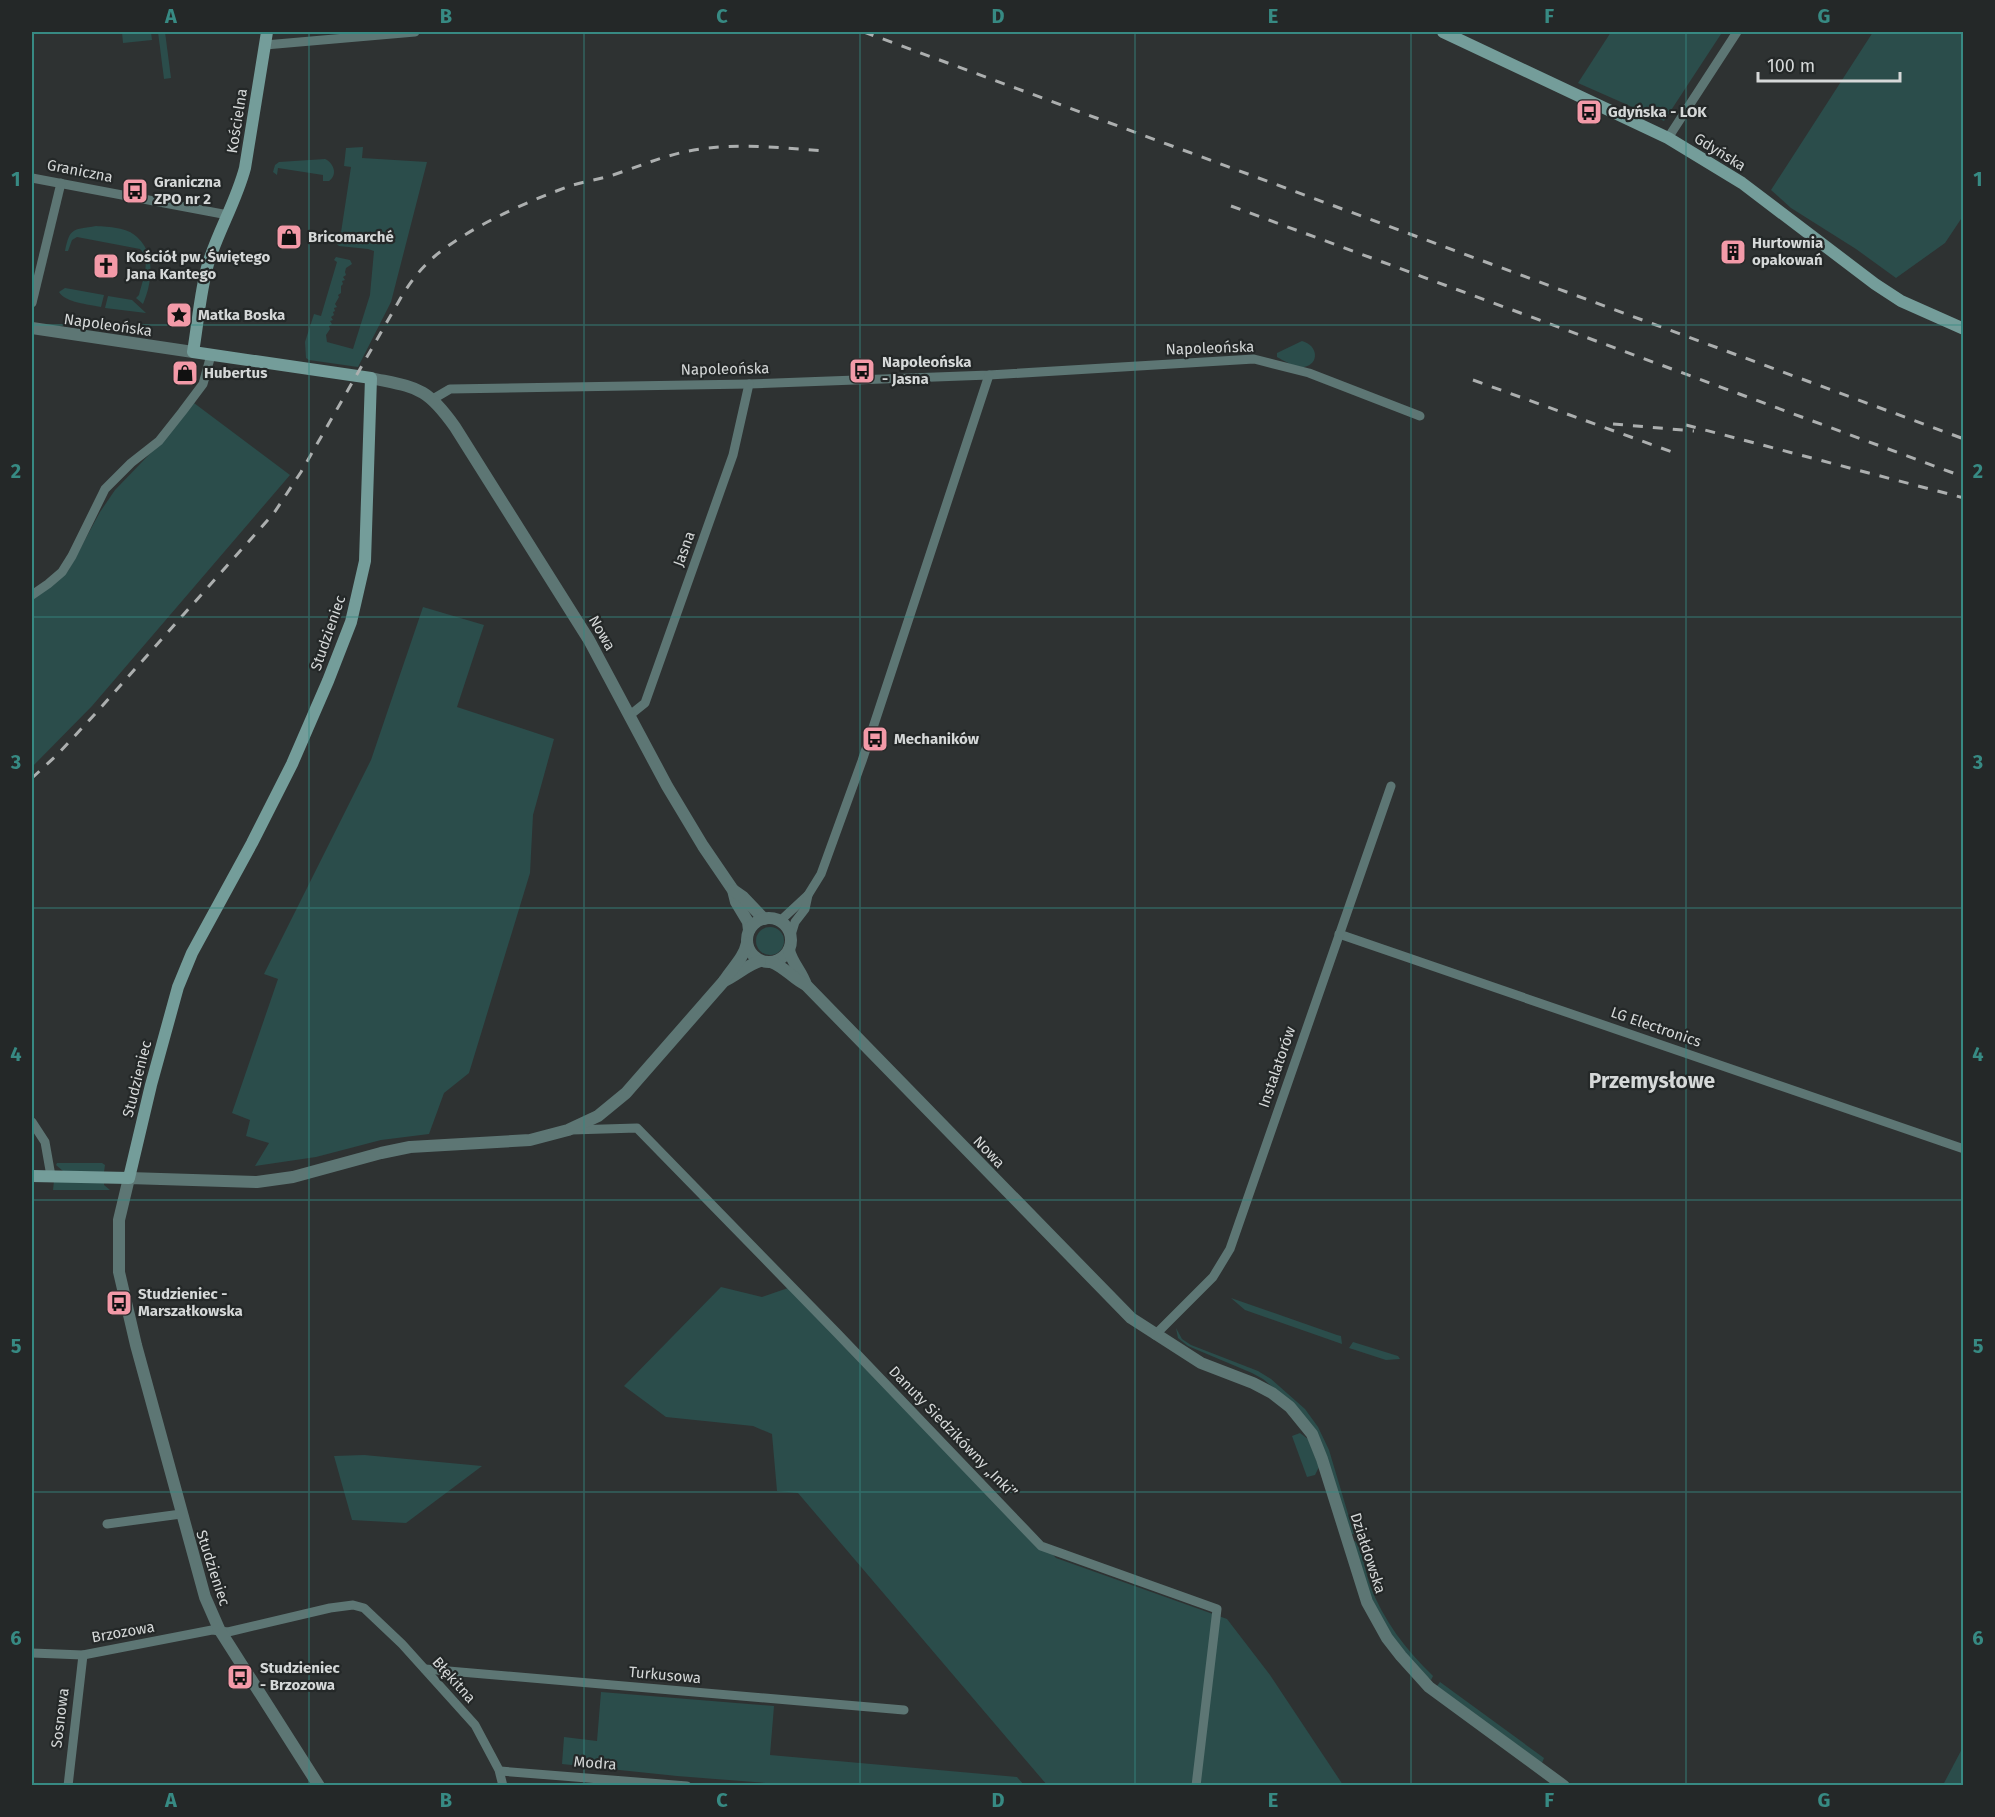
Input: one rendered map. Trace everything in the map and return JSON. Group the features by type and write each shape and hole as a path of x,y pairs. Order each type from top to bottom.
{"main road":[{"name":"Kościelna","path":"193,352 208,267 240,186 267,32"},
{"name":"Gdyńska","path":"1443,32 1668,138 1742,183 1884,289 1919,310 1964,329"},
{"name":"Napoleońska","path":"193,352 371,378"},
{"name":"Studzieniec","path":"129,1178 151,1084 178,987 192,953 292,764 351,622 365,561 371,378"},
{"path":"32,1176 129,1178"}],"street":[{"path":"265,45 415,32"},
{"path":"1668,138 1737,32"},
{"name":"Graniczna","path":"32,178 228,215"},
{"path":"32,303 61,183"},
{"name":"Napoleońska","path":"32,328 193,352"},
{"path":"32,595 62,572 105,489 131,463 159,441 203,384 211,355"},
{"name":"Napoleońska","path":"371,378 411,386 433,399 450,389 749,384 989,375 1254,359 1309,373 1420,416"},
{"path":"724,981 736,976 749,966 782,958 789,950 795,922 805,909 808,895 821,874 862,761 989,375"},
{"name":"Jasna","path":"630,715 645,703 649,692 733,455 749,384"},
{"name":"Nowa","path":"433,399 455,427 595,650 667,786 733,890 736,902 748,922 748,937"},
{"name":"Instalatorów","path":"1155,1335 1213,1277 1230,1249 1390,786"},
{"name":"Nowa","path":"733,890 764,919"},
{"path":"780,921 808,895"},
{"path":"129,1178 257,1182 293,1177 381,1153 410,1148 530,1140 568,1130 598,1116 626,1093 745,954 753,925 764,919 774,918 787,927 791,935"},
{"name":"LG Electronics","path":"1339,934 1964,1149"},
{"path":"748,937 753,955 766,962"},
{"name":"Nowa","path":"789,950 806,985"},
{"name":"Nowa","path":"766,962 779,965 797,981 806,985 1105,1293 1131,1318 1155,1335"},
{"path":"32,1122 45,1142 51,1176"},
{"name":"Danuty Siedzikówny „Inki”","path":"568,1130 637,1128 1041,1546 1217,1609 1196,1785"},
{"name":"Studzieniec","path":"129,1178 119,1220 119,1272 136,1345 204,1597 219,1629 319,1785"},
{"name":"Działdowska","path":"1155,1335 1201,1363 1253,1383 1272,1393 1290,1407 1312,1434 1367,1602 1387,1638 1430,1687 1564,1785"},
{"path":"107,1524 181,1514"},
{"name":"Brzozowa","path":"32,1653 82,1655 219,1629 228,1632 330,1608 353,1605 364,1608"},
{"name":"Błękitna","path":"364,1608 402,1644 475,1725 500,1771 503,1785"},
{"name":"Sosnowa","path":"68,1785 82,1655"},
{"name":"Turkusowa","path":"425,1670 904,1710"},
{"name":"Modra","path":"500,1771 687,1785"}],"shaded area":[{"path":"122,32 151,32 152,40 123,43"},
{"path":"158,32 165,32 171,78 164,79"},
{"path":"1611,32 1715,32 1721,34 1664,121 1578,83"},
{"path":"1873,32 1963,32 1963,216 1945,243 1896,278 1856,249 1791,208 1771,190"},
{"path":"363,147 362,158 427,162 391,302 358,367 309,360 306,358 305,342 314,314 321,316 337,262 334,260 336,257 350,260 352,264 346,268 346,275 343,277 345,280 342,281 341,293 335,304 337,307 334,308 334,315 331,317 333,320 330,321 332,324 326,335 327,342 353,349 370,295 374,251 339,246 333,240 333,238 340,239 351,167 344,166 346,148"},
{"path":"325,159 334,169 329,181 323,181 323,175 278,168 277,175 273,172 275,165 279,162"},
{"path":"96,226 128,231 143,244 150,260 150,278 143,304 136,298 139,295 146,265 144,253 140,249 77,237 72,240 68,251 65,251 74,231"},
{"path":"65,288 104,295 101,307 67,299 59,292"},
{"path":"108,296 132,300 146,313 105,308"},
{"path":"1302,341 1314,350 1315,359 1309,365 1297,366 1277,357 1277,353"},
{"path":"194,403 290,475 92,706 32,767 32,597 68,571 100,512 115,490 168,435"},
{"path":"423,607 484,625 457,707 554,739 533,815 530,873 469,1073 444,1093 429,1134 381,1140 316,1157 255,1166 269,1143 246,1136 250,1120 232,1113 278,979 264,974 371,760"},
{"path":"770,927 780,931 784,941 780,951 770,955 760,951 756,941 760,931"},
{"path":"57,1163 102,1163 105,1165 104,1172 63,1171 56,1165"},
{"path":"54,1181 104,1182 110,1190 53,1190"},
{"path":"721,1287 762,1297 788,1288 956,1452 1056,1558 1227,1619 1270,1675 1343,1785 1047,1785 798,1493 777,1491 772,1434 753,1426 666,1417 624,1386"},
{"path":"1231,1298 1341,1336 1342,1344 1245,1310"},
{"path":"1176,1328 1182,1339 1191,1345 1258,1371 1271,1379 1305,1409 1318,1427 1329,1450 1354,1534 1350,1535 1335,1485 1286,1398 1252,1373 1188,1346 1178,1338"},
{"path":"1353,1342 1398,1356 1400,1359 1386,1360 1349,1348"},
{"path":"1300,1433 1308,1439 1319,1467 1315,1475 1307,1477 1292,1436"},
{"path":"364,1455 482,1466 406,1523 352,1520 334,1456"},
{"path":"1355,1541 1375,1598 1405,1645 1433,1676 1431,1680 1400,1647 1386,1628 1372,1601 1363,1576 1352,1542"},
{"path":"1440,1682 1544,1758 1542,1763 1437,1686"},
{"path":"601,1692 774,1706 770,1755 1017,1777 1024,1785 792,1785 562,1764 564,1737 597,1741"},
{"path":"1963,1747 1963,1785 1943,1785"}],"railway":[{"path":"864,32 1964,439"},
{"path":"32,778 95,714 274,513 301,472 403,294 435,256 483,224 538,198 678,153 731,146 825,151"},
{"path":"1231,206 1964,477"},
{"path":"1473,380 1675,453"},
{"path":"1613,424 1694,431"},
{"path":"1686,425 1964,498"}],"place":[{"name":"Gdyńska - LOK","path":"1589,112"},
{"name":"Graniczna ZPO nr 2","path":"135,191"},
{"name":"Bricomarché","path":"289,237"},
{"name":"Hurtownia opakowań","path":"1733,252"},
{"name":"Kościół pw. Świętego Jana Kantego","path":"106,266"},
{"name":"Matka Boska","path":"179,315"},
{"name":"Napoleońska - Jasna","path":"862,371"},
{"name":"Hubertus","path":"185,373"},
{"name":"Mechaników","path":"875,739"},
{"name":"Studzieniec - Marszałkowska","path":"119,1303"},
{"name":"Studzieniec - Brzozowa","path":"240,1677"}],"district":[{"name":"Przemysłowe","path":"1652,1081"}]}
